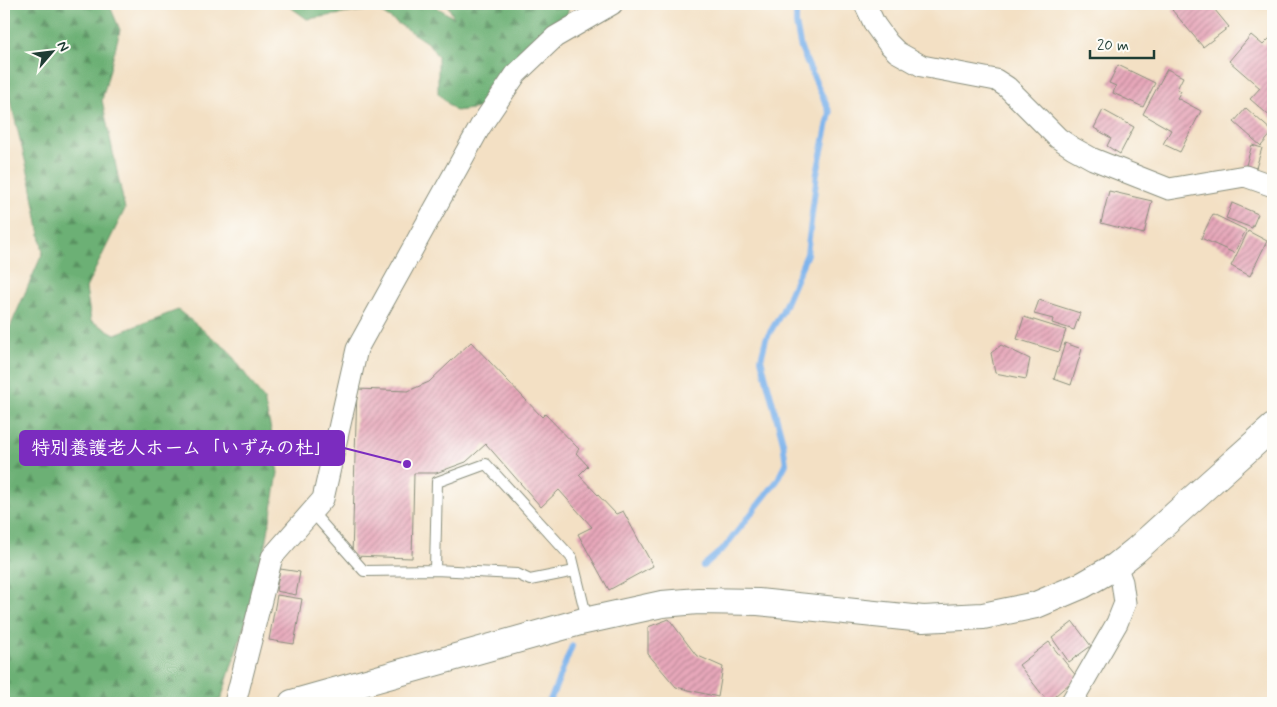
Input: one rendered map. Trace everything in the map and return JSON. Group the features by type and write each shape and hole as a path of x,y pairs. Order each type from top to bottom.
{"street":[{"path":"235,703 272,557 323,499 357,349 480,127 516,74 555,37 612,4"},
{"path":"865,4 875,25 897,52 922,66 996,80 1007,87 1058,138 1093,159 1169,189 1245,176 1273,186"},
{"path":"292,703 588,620 662,604 698,601 758,602 923,619 984,616 1036,605 1083,585 1116,566 1273,428"},
{"path":"1071,703 1117,623 1125,603 1122,582 1116,566"}],"lane":[{"path":"435,570 437,482 486,464 572,558 588,620"},
{"path":"312,512 364,571 435,570 516,574 530,580 575,571"}],"green space":[{"path":"5,4 109,4 120,30 102,100 125,209 86,288 91,321 115,334 178,310 228,350 264,400 273,438 278,473 265,551 250,608 221,699 210,703 4,703 4,341 43,252 31,184 4,75"},
{"path":"286,4 432,4 454,18 447,4 569,5 566,21 481,108 455,111 438,93 438,57 429,44 376,9 307,19"}],"building":[{"path":"1183,4 1210,4 1229,27 1203,47 1172,10"},
{"path":"1251,35 1263,45 1271,37 1273,39 1273,119 1250,99 1260,88 1229,61"},
{"path":"1118,65 1155,83 1143,107 1113,93 1116,86 1109,83"},
{"path":"1167,69 1183,77 1177,89 1181,91 1177,98 1201,111 1180,152 1163,144 1171,130 1143,114"},
{"path":"1246,108 1273,132 1261,146 1234,122"},
{"path":"1103,110 1134,127 1120,154 1107,146 1111,138 1094,128"},
{"path":"1252,145 1262,148 1256,168 1246,165"},
{"path":"1109,191 1152,201 1144,234 1101,223"},
{"path":"1232,203 1258,214 1252,228 1226,218"},
{"path":"1213,214 1246,230 1234,253 1201,238"},
{"path":"1248,231 1267,241 1250,276 1231,266"},
{"path":"1039,300 1080,313 1074,330 1052,323 1053,319 1034,314"},
{"path":"1024,317 1066,330 1059,352 1017,339"},
{"path":"471,342 542,417 545,414 579,449 576,453 588,466 579,475 616,514 623,511 653,566 609,590 578,534 592,527 559,490 541,507 486,444 466,462 436,473 414,473 412,558 352,556 357,389 408,391 429,382"},
{"path":"1065,343 1082,349 1071,385 1054,379"},
{"path":"1001,345 1030,359 1026,379 995,373 991,353"},
{"path":"280,569 300,572 296,595 276,591"},
{"path":"277,595 302,599 294,644 269,640"},
{"path":"669,619 696,655 723,667 718,697 676,687 648,654 648,627"},
{"path":"1073,622 1091,646 1069,662 1052,638"},
{"path":"1049,642 1077,677 1048,702 1019,665"}],"waterway":[{"path":"703,566 724,548 777,481 786,464 783,442 761,359 766,339 782,312 807,254 817,173 830,113 801,49 796,24 796,4"},
{"path":"547,703 552,696 572,646"}],"place":[{"name":"特別養護老人ホーム「いずみの杜」","path":"407,464"}]}
